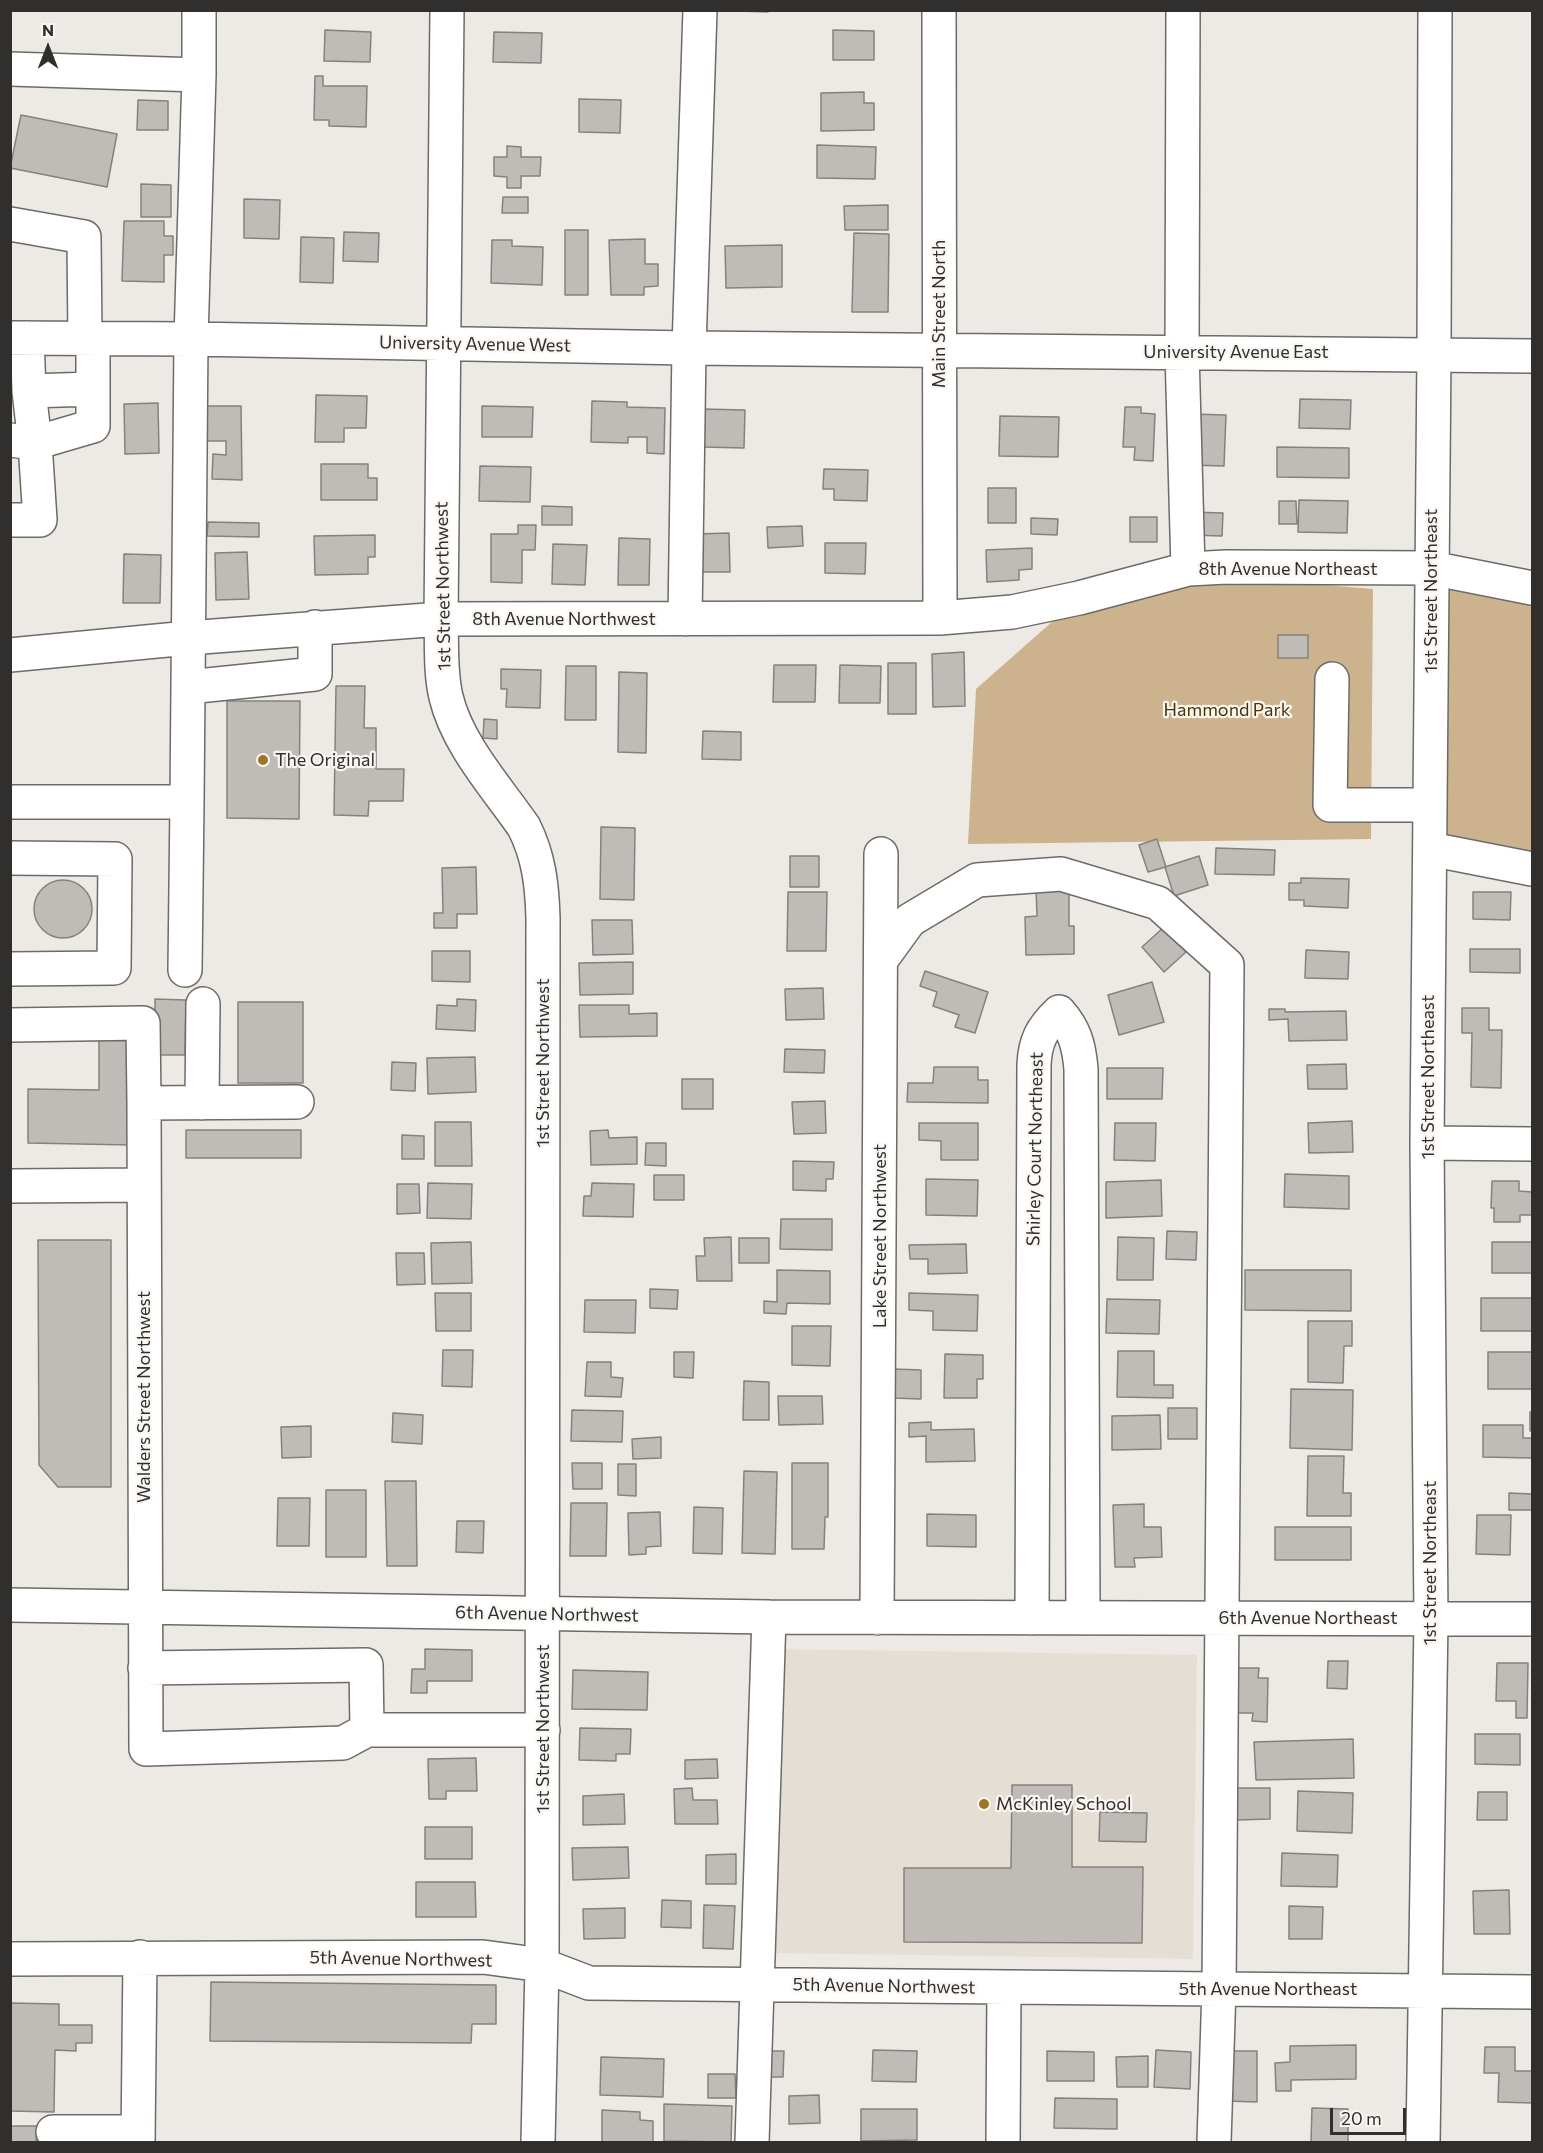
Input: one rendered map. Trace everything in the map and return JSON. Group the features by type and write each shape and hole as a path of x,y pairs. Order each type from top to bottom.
{"street":[{"path":"185,970 191,339 199,10"},
{"name":"1st Street Northwest","path":"447,10 442,670 451,714 466,745 524,827 538,860 543,918 543,1730 542,1965 538,2142"},
{"path":"685,618 689,348 700,10"},
{"name":"Main Street North","path":"939,10 940,618"},
{"path":"1183,10 1182,352 1188,569"},
{"name":"1st Street Northeast","path":"1423,2142 1431,1619 1427,1143 1435,10"},
{"path":"10,69 199,75"},
{"path":"10,224 84,237 93,426 23,442"},
{"path":"10,520 40,520 23,442 29,391 19,338"},
{"name":"University Avenue West","path":"19,338 939,350"},
{"name":"University Avenue East","path":"939,350 1533,356"},
{"path":"29,391 93,389"},
{"name":"8th Avenue Northeast","path":"940,618 1012,612 1079,598 1188,569 1226,567 1431,568 1533,588"},
{"name":"8th Avenue Northwest","path":"10,655 315,627 441,619 940,618"},
{"path":"188,687 315,674 315,627"},
{"path":"1332,679 1330,804 1430,804"},
{"path":"10,802 187,802"},
{"path":"1430,849 1533,869"},
{"name":"Lake Street Northwest","path":"877,1618 882,854"},
{"path":"10,858 115,859 114,968 10,969"},
{"path":"881,960 910,920 977,880 1061,874 1158,903 1227,965 1219,1988 1215,2142"},
{"path":"202,1103 203,1004"},
{"name":"Shirley Court Northeast","path":"1032,1618 1034,1065 1039,1036 1059,1012 1072,1028 1077,1039 1081,1069 1083,1618"},
{"name":"Walders Street Northwest","path":"10,1025 143,1023 146,1749 343,1743 367,1730"},
{"path":"144,1103 297,1102"},
{"path":"1427,1143 1533,1144"},
{"path":"10,1186 143,1185"},
{"name":"6th Avenue Northwest","path":"10,1605 543,1615 1083,1618"},
{"path":"752,2142 769,1617"},
{"name":"6th Avenue Northeast","path":"1083,1618 1533,1619"},
{"path":"145,1668 366,1665 367,1730 543,1730"},
{"path":"53,2132 138,2137 140,1957"},
{"name":"5th Avenue Northwest","path":"10,1959 483,1957 542,1965 589,1983 1004,1988"},
{"path":"1003,2142 1004,1988"},
{"name":"5th Avenue Northeast","path":"1004,1988 1533,1992"}],"shaded area":[{"name":"McKinley School","path":"775,1649 1197,1655 1193,1959 771,1953"}],"green space":[{"path":"1431,568 1532,588 1532,867 1430,849"},
{"name":"Hammond Park","path":"1227,577 1373,589 1371,839 968,844 976,689 1079,598"}],"building":[{"path":"709,10 768,10 768,12"},
{"path":"325,30 371,32 370,62 324,61"},
{"path":"833,30 874,31 874,60 833,60"},
{"path":"494,32 542,33 541,63 493,62"},
{"path":"315,76 323,76 323,86 367,86 366,127 329,126 329,120 314,120"},
{"path":"864,92 864,103 874,103 874,130 821,131 821,93"},
{"path":"579,99 621,100 620,133 579,132"},
{"path":"138,100 168,101 168,130 137,130"},
{"path":"21,115 117,134 107,187 10,168"},
{"path":"817,145 876,147 875,179 817,178"},
{"path":"507,146 521,147 521,157 541,157 540,176 521,176 521,188 507,188 507,177 494,176 494,157 507,157"},
{"path":"141,184 171,185 171,217 141,217"},
{"path":"503,197 528,197 528,213 502,213"},
{"path":"244,199 280,200 279,239 244,238"},
{"path":"888,205 888,230 845,230 844,206"},
{"path":"124,221 164,221 164,236 173,236 173,255 164,255 164,282 122,281"},
{"path":"565,230 588,230 588,295 565,295"},
{"path":"344,232 379,233 378,262 343,261"},
{"path":"854,233 889,234 888,312 852,312"},
{"path":"301,237 334,238 333,283 300,282"},
{"path":"645,239 645,264 658,264 658,286 644,287 644,295 611,295 609,240"},
{"path":"492,240 512,240 512,246 543,247 542,285 491,283"},
{"path":"782,245 782,287 726,288 725,246"},
{"path":"316,395 367,396 366,428 344,428 344,442 315,442"},
{"path":"1300,399 1351,400 1350,429 1299,428"},
{"path":"592,401 627,402 627,407 665,408 664,454 647,453 647,437 628,437 628,443 591,442"},
{"path":"158,403 159,453 125,454 124,404"},
{"path":"205,406 241,406 242,480 212,479 213,454 226,455 226,441 205,441"},
{"path":"482,406 533,407 532,437 482,437"},
{"path":"1125,407 1141,407 1141,413 1155,414 1153,461 1134,460 1135,447 1123,447"},
{"path":"703,409 745,410 744,448 702,447"},
{"path":"1190,414 1226,415 1224,466 1189,465"},
{"path":"1000,416 1059,417 1058,457 999,456"},
{"path":"1277,447 1349,448 1349,478 1277,477"},
{"path":"321,464 368,464 368,478 377,478 377,500 321,500"},
{"path":"480,466 531,467 530,502 479,501"},
{"path":"824,469 868,470 867,501 834,500 834,489 823,489"},
{"path":"988,488 1016,488 1016,523 988,523"},
{"path":"1299,500 1348,501 1347,533 1298,532"},
{"path":"1279,501 1296,501 1297,524 1279,524"},
{"path":"542,506 572,507 572,525 542,525"},
{"path":"1191,512 1223,513 1222,536 1190,535"},
{"path":"1130,517 1157,517 1157,542 1130,542"},
{"path":"1031,518 1058,519 1057,535 1031,534"},
{"path":"208,522 259,523 259,537 207,536"},
{"path":"518,525 536,525 535,550 522,550 522,583 491,582 491,534 518,534"},
{"path":"802,526 803,546 768,548 767,527"},
{"path":"729,533 730,572 697,572 696,534"},
{"path":"375,535 375,557 368,557 368,574 315,575 314,536"},
{"path":"619,538 650,539 649,585 618,585"},
{"path":"825,543 866,543 865,574 825,573"},
{"path":"553,544 587,545 585,585 552,584"},
{"path":"1032,548 1032,569 1019,570 1019,580 987,582 986,550"},
{"path":"247,552 249,599 216,600 215,553"},
{"path":"124,554 161,555 160,603 123,603"},
{"path":"1278,635 1308,635 1308,658 1278,658"},
{"path":"964,652 965,706 933,707 932,654"},
{"path":"888,663 916,663 916,714 888,714"},
{"path":"774,665 816,665 815,702 773,702"},
{"path":"840,665 881,666 880,703 839,703"},
{"path":"566,666 596,666 596,720 565,720"},
{"path":"501,669 541,670 540,708 506,707 507,689 501,689"},
{"path":"619,672 647,673 646,753 618,752"},
{"path":"336,686 365,686 364,728 376,728 376,769 404,769 403,801 369,801 368,816 334,815"},
{"name":"The Original","path":"227,701 300,701 299,819 227,818"},
{"path":"484,719 497,720 497,739 483,738"},
{"path":"703,731 741,732 741,760 702,759"},
{"path":"601,827 635,828 634,900 600,899"},
{"path":"1157,839 1166,867 1148,872 1139,845"},
{"path":"1216,848 1275,850 1274,875 1215,874"},
{"path":"790,856 819,856 819,887 790,887"},
{"path":"1199,856 1208,885 1174,896 1165,867"},
{"path":"476,867 477,914 457,914 457,928 434,928 434,913 443,913 442,868"},
{"path":"1301,878 1349,879 1348,908 1304,906 1304,900 1289,900 1289,883 1301,883"},
{"path":"57,880 69,880 84,888 92,903 92,915 84,930 69,938 57,938 42,930 34,915 34,903 42,888"},
{"path":"1036,888 1069,888 1069,926 1074,926 1074,954 1026,955 1025,917 1037,916"},
{"path":"788,892 827,892 826,951 787,951"},
{"path":"1473,892 1511,892 1510,920 1473,919"},
{"path":"592,920 632,920 633,954 593,955"},
{"path":"1164,927 1186,952 1164,972 1142,947"},
{"path":"1470,949 1520,949 1520,973 1470,972"},
{"path":"1306,950 1349,952 1348,979 1305,978"},
{"path":"432,951 470,951 470,982 432,981"},
{"path":"633,962 633,994 580,995 579,963"},
{"path":"925,971 988,992 975,1033 955,1027 959,1015 933,1006 937,992 920,986"},
{"path":"1152,982 1164,1022 1119,1035 1108,995"},
{"path":"823,988 824,1019 786,1020 785,989"},
{"path":"155,999 186,1000 185,1055 155,1055"},
{"path":"457,999 476,1000 475,1031 436,1029 437,1005 457,1006"},
{"path":"238,1002 303,1002 303,1083 238,1083"},
{"path":"579,1005 629,1005 629,1014 657,1013 657,1036 580,1037"},
{"path":"1462,1008 1489,1008 1489,1030 1502,1030 1501,1088 1471,1087 1472,1033 1462,1033"},
{"path":"1269,1009 1285,1009 1285,1012 1346,1011 1347,1040 1289,1041 1288,1019 1269,1020"},
{"path":"99,1037 132,1037 131,1145 28,1143 28,1089 99,1090"},
{"path":"785,1049 825,1050 824,1073 784,1072"},
{"path":"475,1057 476,1092 428,1094 427,1058"},
{"path":"392,1062 416,1063 415,1091 391,1090"},
{"path":"1346,1064 1347,1089 1308,1089 1307,1065"},
{"path":"934,1067 978,1067 978,1080 988,1080 988,1103 907,1102 908,1083 933,1083"},
{"path":"1107,1068 1163,1068 1162,1099 1107,1099"},
{"path":"682,1079 713,1079 713,1109 682,1109"},
{"path":"825,1101 826,1133 794,1134 792,1102"},
{"path":"1352,1121 1353,1152 1309,1153 1308,1123"},
{"path":"435,1122 471,1122 472,1166 435,1166"},
{"path":"919,1123 978,1123 978,1160 941,1160 941,1141 919,1140"},
{"path":"1115,1123 1156,1123 1155,1161 1114,1160"},
{"path":"186,1130 301,1130 301,1158 186,1158"},
{"path":"608,1130 609,1138 637,1137 637,1164 591,1165 590,1131"},
{"path":"402,1135 424,1136 424,1159 402,1159"},
{"path":"646,1143 666,1143 666,1166 645,1165"},
{"path":"793,1161 834,1162 833,1179 826,1179 826,1191 793,1190"},
{"path":"1285,1174 1349,1176 1349,1209 1284,1207"},
{"path":"654,1175 684,1175 684,1200 654,1200"},
{"path":"926,1179 978,1180 977,1216 926,1215"},
{"path":"1161,1180 1162,1216 1106,1218 1106,1182"},
{"path":"1492,1181 1519,1181 1519,1191 1532,1192 1532,1215 1520,1215 1520,1222 1494,1222 1494,1208 1491,1208"},
{"path":"428,1183 472,1184 471,1219 427,1218"},
{"path":"592,1183 634,1184 633,1217 583,1216 584,1196 591,1196"},
{"path":"397,1184 419,1184 420,1213 397,1214"},
{"path":"781,1219 832,1219 832,1250 780,1249"},
{"path":"1167,1231 1197,1232 1196,1260 1166,1259"},
{"path":"731,1237 732,1281 697,1281 696,1256 705,1256 704,1238"},
{"path":"1118,1237 1154,1238 1153,1280 1117,1280"},
{"path":"739,1238 769,1238 769,1263 739,1263"},
{"path":"38,1240 111,1240 111,1487 58,1487 39,1465"},
{"path":"471,1242 472,1283 432,1284 431,1243"},
{"path":"1492,1242 1532,1242 1532,1273 1492,1273"},
{"path":"966,1244 967,1273 928,1274 928,1259 910,1259 909,1245"},
{"path":"396,1253 424,1253 425,1284 397,1285"},
{"path":"777,1270 830,1271 830,1304 787,1303 786,1314 764,1313 764,1301 777,1302"},
{"path":"1245,1270 1351,1270 1351,1311 1245,1310"},
{"path":"650,1289 678,1290 677,1309 650,1308"},
{"path":"435,1293 471,1293 471,1331 436,1331"},
{"path":"909,1293 978,1295 977,1331 933,1330 933,1311 909,1310"},
{"path":"1481,1298 1532,1298 1532,1331 1481,1331"},
{"path":"1107,1299 1160,1300 1159,1334 1106,1333"},
{"path":"585,1300 636,1300 635,1333 584,1332"},
{"path":"1308,1321 1352,1321 1352,1346 1344,1346 1343,1383 1308,1382"},
{"path":"792,1326 831,1326 830,1366 792,1365"},
{"path":"443,1350 473,1350 472,1387 442,1386"},
{"path":"1118,1351 1154,1351 1154,1385 1173,1385 1173,1398 1117,1397"},
{"path":"674,1352 694,1352 693,1378 674,1377"},
{"path":"1488,1352 1532,1352 1532,1389 1488,1389"},
{"path":"945,1354 983,1355 983,1379 977,1379 977,1398 944,1398"},
{"path":"587,1362 611,1362 611,1377 623,1378 621,1397 585,1396"},
{"path":"894,1369 921,1370 921,1399 893,1398"},
{"path":"744,1381 769,1382 769,1420 743,1420"},
{"path":"1291,1389 1353,1390 1352,1450 1290,1448"},
{"path":"778,1396 822,1396 823,1424 779,1425"},
{"path":"1168,1408 1197,1408 1197,1439 1168,1439"},
{"path":"572,1410 623,1411 622,1442 571,1441"},
{"path":"1530,1412 1532,1412 1532,1431 1530,1431"},
{"path":"393,1413 423,1415 422,1444 392,1442"},
{"path":"1160,1415 1161,1449 1112,1450 1112,1416"},
{"path":"931,1422 931,1430 974,1429 975,1461 926,1462 926,1436 909,1437 909,1423"},
{"path":"1483,1425 1523,1425 1523,1438 1532,1438 1532,1458 1483,1457"},
{"path":"311,1426 311,1457 282,1458 281,1427"},
{"path":"661,1437 661,1458 633,1459 632,1439"},
{"path":"1308,1456 1344,1456 1343,1493 1351,1493 1351,1516 1307,1516"},
{"path":"572,1463 602,1463 602,1489 573,1489"},
{"path":"792,1463 828,1463 828,1517 825,1517 824,1549 792,1549"},
{"path":"618,1464 636,1464 636,1496 618,1495"},
{"path":"744,1471 777,1472 775,1554 742,1553"},
{"path":"385,1481 416,1481 417,1566 387,1566"},
{"path":"326,1490 366,1490 366,1557 326,1557"},
{"path":"1509,1493 1532,1494 1532,1510 1509,1510"},
{"path":"278,1498 310,1498 309,1546 277,1546"},
{"path":"571,1503 607,1503 606,1556 570,1556"},
{"path":"1144,1504 1144,1527 1161,1527 1162,1557 1134,1558 1135,1567 1115,1567 1113,1505"},
{"path":"694,1507 723,1508 722,1554 693,1553"},
{"path":"660,1512 661,1546 646,1547 646,1554 629,1555 628,1513"},
{"path":"927,1514 976,1515 976,1547 927,1546"},
{"path":"1477,1515 1511,1515 1510,1555 1476,1554"},
{"path":"457,1521 484,1521 483,1553 456,1552"},
{"path":"1275,1527 1351,1527 1351,1560 1275,1560"},
{"path":"425,1649 472,1650 472,1681 427,1681 427,1693 411,1693 412,1669 425,1669"},
{"path":"1328,1661 1348,1661 1347,1689 1327,1688"},
{"path":"1497,1663 1528,1663 1527,1718 1516,1718 1516,1701 1496,1701"},
{"path":"1231,1668 1259,1668 1258,1678 1268,1678 1267,1722 1252,1721 1253,1713 1229,1713"},
{"path":"573,1670 648,1672 647,1710 572,1709"},
{"path":"580,1728 631,1729 630,1754 616,1754 616,1761 579,1760"},
{"path":"1475,1734 1520,1734 1520,1765 1475,1764"},
{"path":"1353,1739 1354,1778 1256,1780 1254,1742"},
{"path":"476,1758 477,1791 446,1791 446,1799 429,1799 428,1759"},
{"path":"717,1759 718,1778 685,1779 685,1760"},
{"path":"1012,1785 1072,1785 1072,1867 1143,1867 1142,1943 904,1942 904,1868 1011,1868"},
{"path":"692,1788 693,1800 717,1800 718,1824 675,1824 674,1789"},
{"path":"1236,1788 1270,1788 1270,1819 1237,1820"},
{"path":"1298,1791 1353,1793 1352,1833 1297,1831"},
{"path":"1478,1792 1507,1792 1507,1820 1477,1820"},
{"path":"624,1794 625,1824 583,1825 583,1796"},
{"path":"1100,1812 1147,1813 1146,1842 1099,1841"},
{"path":"425,1827 472,1827 472,1859 425,1859"},
{"path":"628,1847 629,1878 573,1880 572,1848"},
{"path":"1282,1853 1338,1855 1337,1887 1281,1886"},
{"path":"736,1854 736,1884 706,1884 706,1855"},
{"path":"416,1882 475,1882 476,1917 416,1917"},
{"path":"1509,1890 1510,1934 1474,1934 1473,1891"},
{"path":"662,1900 691,1901 691,1928 661,1927"},
{"path":"704,1905 735,1906 733,1949 703,1948"},
{"path":"1289,1906 1323,1907 1322,1939 1289,1939"},
{"path":"625,1908 625,1938 584,1939 583,1909"},
{"path":"211,1982 496,1985 496,2024 472,2024 471,2043 210,2041"},
{"path":"10,2003 59,2004 59,2025 92,2025 92,2043 76,2043 76,2051 55,2050 54,2112 10,2111"},
{"path":"1356,2045 1356,2079 1291,2080 1291,2091 1276,2091 1275,2063 1290,2062 1290,2046"},
{"path":"1485,2047 1515,2047 1515,2071 1532,2071 1532,2103 1498,2102 1499,2073 1484,2073"},
{"path":"873,2050 917,2051 916,2082 872,2081"},
{"path":"1156,2050 1191,2052 1190,2089 1154,2087"},
{"path":"763,2051 784,2051 783,2077 763,2077"},
{"path":"1047,2051 1094,2052 1094,2081 1047,2081"},
{"path":"1227,2051 1257,2051 1257,2102 1227,2101"},
{"path":"1148,2056 1148,2087 1117,2087 1116,2057"},
{"path":"601,2057 664,2059 663,2097 600,2095"},
{"path":"708,2074 735,2074 736,2098 708,2098"},
{"path":"819,2095 820,2123 789,2124 789,2096"},
{"path":"1055,2098 1117,2099 1117,2129 1054,2128"},
{"path":"664,2104 732,2106 731,2142 664,2141"},
{"path":"1312,2108 1348,2109 1348,2142 1311,2142"},
{"path":"861,2109 917,2109 917,2140 861,2141"},
{"path":"602,2110 640,2112 640,2120 653,2121 653,2142 602,2142"},
{"path":"10,2126 37,2126 36,2142 10,2142"}],"place":[{"name":"The Original","path":"263,760"},
{"name":"McKinley School","path":"984,1804"}]}
